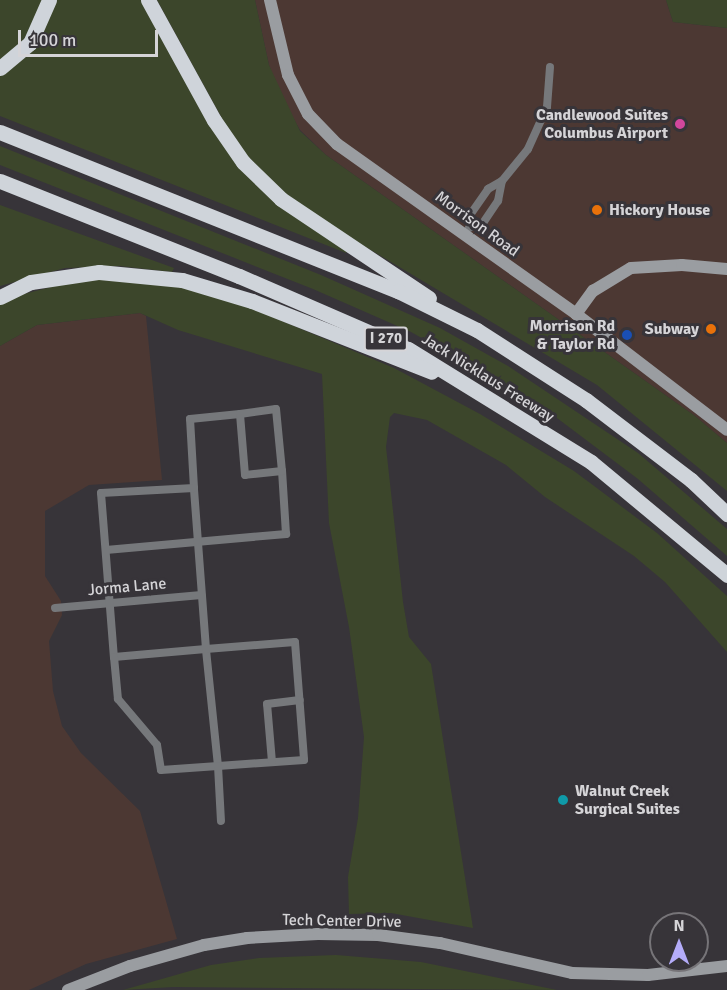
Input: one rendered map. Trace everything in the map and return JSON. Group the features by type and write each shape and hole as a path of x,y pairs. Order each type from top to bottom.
{"highway":[{"path":"0,68 30,43 49,0"},
{"path":"148,0 214,120 243,162 281,199 477,330"},
{"name":"Jack Nicklaus Freeway","path":"0,132 398,291 477,330 586,400 691,480 727,513"},
{"name":"Jack Nicklaus Freeway","path":"0,182 351,323 408,350 591,462 727,575"},
{"path":"0,297 31,282 99,272 182,280 252,301 459,381"}],"main road":[{"name":"Morrison Road","path":"270,0 288,75 308,114 337,144 468,229 727,430"},
{"path":"576,314 593,291 631,268 682,265 727,269"},
{"name":"Tech Center Drive","path":"68,990 119,969 204,945 247,938 318,934 378,935 440,944 572,973 648,975 727,966"}],"street":[{"path":"502,181 498,201 483,223 468,229 470,215 482,198 502,181 528,149 548,107 550,66"},
{"path":"106,550 196,542 286,534 276,409 190,418 196,542 218,766 221,821"},
{"path":"240,414 245,475 282,471"},
{"path":"114,657 295,642 304,760 161,770 157,745 118,699 114,657 101,493 194,488"},
{"name":"Jorma Lane","path":"55,608 201,595"},
{"path":"272,762 267,704 300,700"}],"shaded area":[{"path":"255,0 666,0 673,22 727,28 727,443 695,416 326,155 300,130 280,95 269,65"},
{"path":"140,313 146,316 162,480 89,485 45,511 45,576 61,601 62,615 49,641 53,691 62,726 81,753 140,811 177,939 86,964 29,990 0,990 0,346 37,325"}],"green space":[{"path":"0,0 44,0 36,23 21,43 0,61"},
{"path":"53,0 143,0 227,147 346,248 346,253 0,116 0,71 37,40"},
{"path":"157,0 255,0 269,65 300,131 326,155 695,416 727,443 727,491 597,385 339,231 283,192 249,158 225,124"},
{"path":"666,0 727,0 727,28 673,22"},
{"path":"0,146 321,275 440,328 508,366 638,453 727,529 727,556 638,479 549,412 484,373 411,332 313,289 0,165"},
{"path":"0,205 174,268 172,272 120,266 65,268 0,286"},
{"path":"113,278 180,286 244,305 394,368 480,414 574,471 657,533 727,596 727,652 665,582 634,556 545,497 506,465 427,420 394,413 390,417 386,447 403,602 409,637 431,664 473,928 391,913 349,914 348,877 358,818 364,737 349,627 329,523 322,374 178,330 140,313 37,325 0,346 0,300 79,280"},
{"path":"336,955 421,962 557,990 173,987 123,990 211,965 259,958"}],"place":[{"name":"Candlewood Suites Columbus Airport","path":"680,124"},
{"name":"Hickory House","path":"597,210"},
{"name":"Subway","path":"711,329"},
{"name":"Morrison Rd & Taylor Rd","path":"627,335"},
{"name":"Walnut Creek Surgical Suites","path":"563,800"}]}
